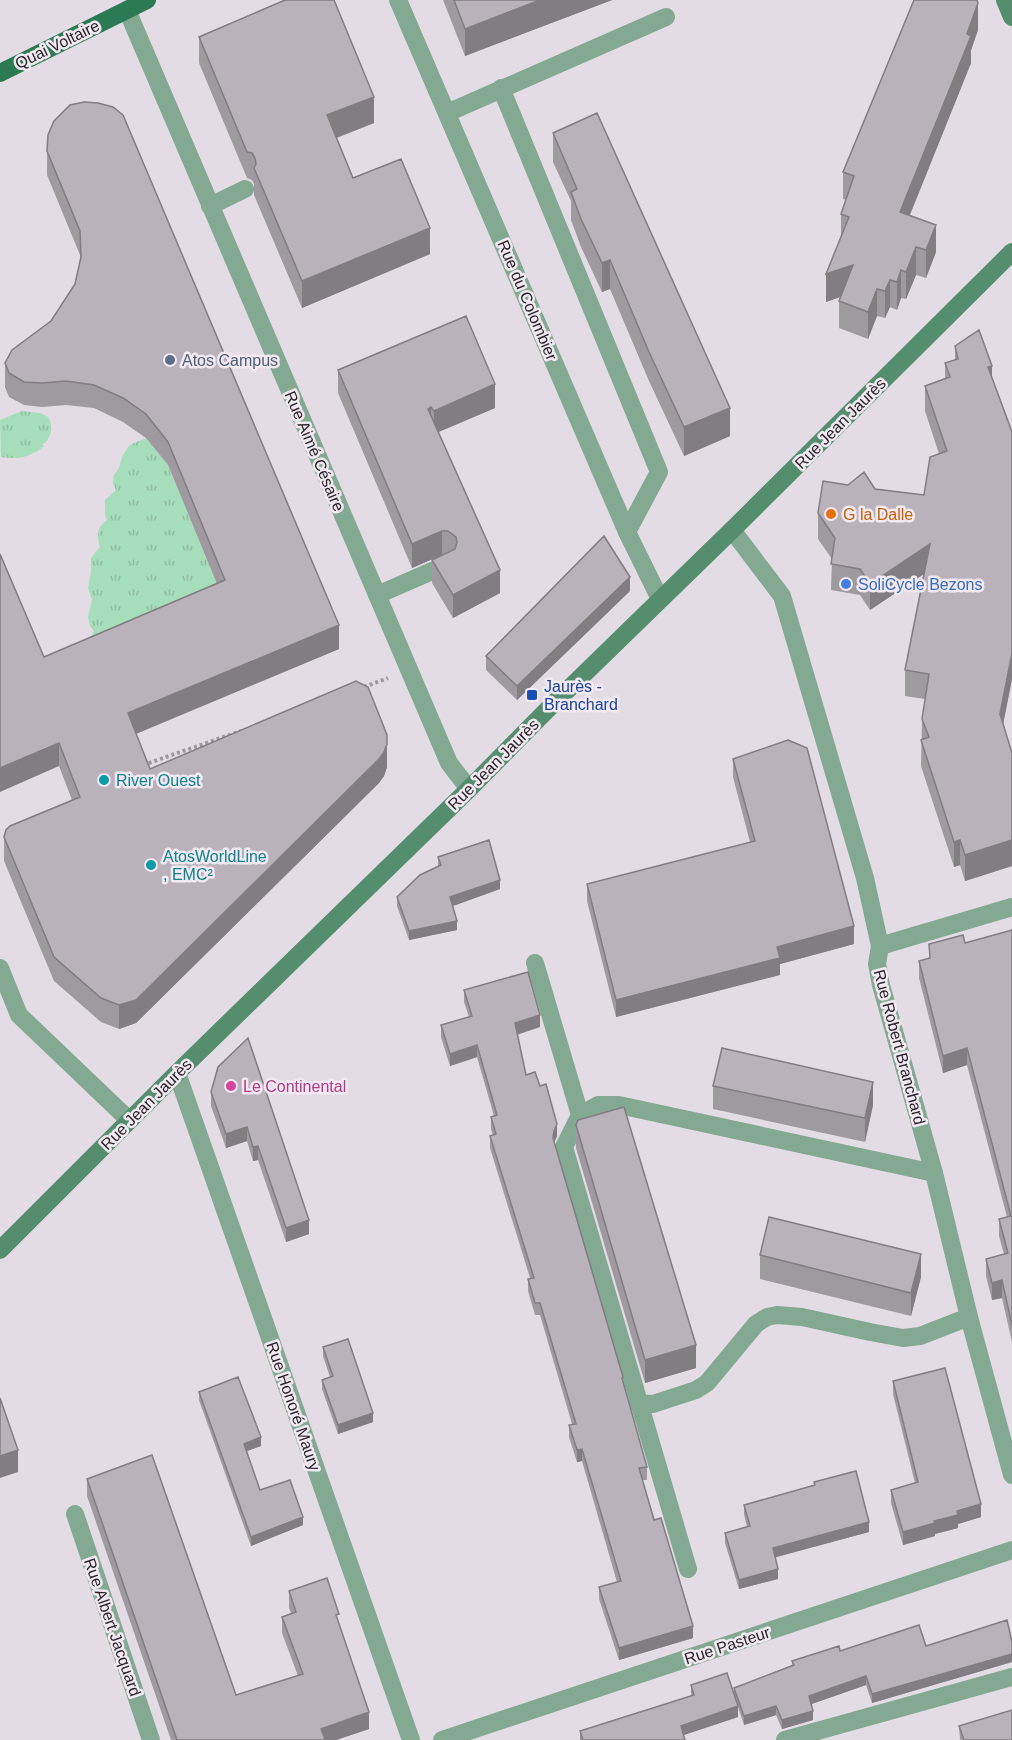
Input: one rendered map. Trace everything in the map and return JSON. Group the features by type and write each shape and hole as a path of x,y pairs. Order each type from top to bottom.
{"main road":[{"name":"Quai Voltaire","path":"0,73 147,0"}],"street":[{"path":"1005,0 1012,17"},
{"name":"Rue du Colombier","path":"401,1 627,532 660,599"},
{"name":"Rue Aimé Césaire","path":"127,10 449,763 469,789"},
{"path":"447,112 666,16"},
{"path":"501,88 659,472 627,532"},
{"path":"210,206 245,189"},
{"name":"Rue Jean Jaurès","path":"0,1250 129,1120 469,789 1012,252"},
{"name":"Rue Robert Branchard","path":"732,530 782,596 865,878 880,946 877,964 881,985 934,1173 969,1317 1012,1475"},
{"path":"377,595 446,565"},
{"path":"880,946 1012,907"},
{"path":"535,963 580,1115"},
{"path":"0,968 19,1015 129,1120"},
{"name":"Rue Honoré Maury","path":"177,1073 411,1740"},
{"path":"688,1569 564,1147 580,1115 598,1105 619,1105 934,1173"},
{"path":"638,1403 653,1404 696,1390 707,1383 756,1324 767,1317 777,1315 802,1317 903,1338 920,1336 969,1317"},
{"name":"Rue Albert Jacquard","path":"75,1514 151,1740"},
{"name":"Rue Pasteur","path":"442,1740 1012,1550"},
{"path":"785,1740 1012,1677"}],"path":[{"path":"360,688 409,671"},
{"path":"140,766 250,727"}],"green space":[{"path":"22,411 40,413 48,417 51,425 49,436 42,445 44,446 34,453 19,458 1,457 0,420"},
{"path":"146,438 168,465 225,604 89,640 94,631 88,617 92,600 88,588 91,558 100,547 98,532 107,520 105,500 116,490 113,483 114,475 128,447"}],"building":[{"path":"285,0 334,0 374,97 327,115 353,178 401,159 430,228 302,281 254,168 255,158 252,153 247,152 199,37"},
{"path":"454,0 540,0 465,29"},
{"path":"914,0 977,0 978,3 967,34 971,36 900,212 936,225 926,250 916,247 906,272 901,270 897,282 890,280 885,291 877,289 868,312 839,301 853,265 826,274 849,217 841,214 854,176 843,172"},
{"path":"84,102 113,107 123,115 339,625 128,713 150,769 356,681 368,687 387,735 387,744 379,759 136,1000 119,1005 101,998 54,957 4,837 10,826 80,797 59,743 0,768 0,554 44,657 225,580 168,442 146,414 123,398 94,385 66,381 24,382 9,373 5,363 12,350 51,321 75,284 81,257 80,231 47,151 48,135 54,121 70,105"},
{"path":"597,113 730,408 684,427 610,260 602,263 581,219 571,192 577,189 553,133"},
{"path":"466,316 495,384 434,411 431,407 428,409 500,570 453,595 432,560 455,549 456,537 448,531 442,531 412,544 338,370"},
{"path":"979,330 992,366 988,367 1012,432 1012,653 1000,714 1012,753 1012,840 965,855 960,840 954,842 921,740 929,737 922,719 929,674 905,670 930,544 870,584 860,569 831,564 835,538 818,513 823,481 848,485 864,472 875,489 924,495 930,457 947,451 925,386 950,377 945,363 958,359 955,346"},
{"path":"604,536 630,577 517,686 486,656"},
{"path":"788,740 807,748 854,926 777,947 780,958 616,1000 587,884 755,841 733,759"},
{"path":"489,840 500,880 450,897 457,921 409,931 397,897 420,875 441,865 438,857"},
{"path":"1012,930 1012,1325 1002,1280 992,1283 986,1259 1008,1253 999,1219 1011,1216 967,1048 943,1056 919,961 930,958 929,944 963,935 965,943"},
{"path":"528,972 540,1015 515,1023 526,1075 535,1072 540,1086 546,1084 557,1124 553,1138 647,1467 639,1468 654,1520 661,1518 693,1626 619,1648 599,1587 621,1581 582,1449 577,1450 569,1425 576,1424 540,1303 535,1303 528,1279 534,1278 490,1136 496,1134 491,1117 497,1115 477,1045 450,1054 441,1025 472,1016 464,990"},
{"path":"248,1038 309,1220 286,1228 258,1146 253,1147 247,1127 226,1134 211,1092 218,1067"},
{"path":"722,1048 873,1082 865,1118 713,1086"},
{"path":"624,1107 696,1345 645,1360 576,1125 578,1120"},
{"path":"769,1217 921,1254 911,1293 760,1255"},
{"path":"348,1339 373,1413 338,1425 322,1380 333,1376 323,1347"},
{"path":"945,1368 981,1504 957,1511 958,1515 903,1532 891,1490 918,1482 893,1381"},
{"path":"238,1377 261,1437 244,1444 260,1490 290,1480 303,1517 251,1537 199,1392"},
{"path":"0,1398 18,1450 0,1456"},
{"path":"152,1455 236,1695 303,1674 282,1617 296,1612 289,1591 327,1578 339,1614 336,1615 369,1712 321,1729 325,1739 323,1740 177,1740 87,1479"},
{"path":"856,1471 869,1522 773,1548 778,1569 739,1580 725,1533 750,1526 744,1505"},
{"path":"1007,1620 1012,1654 872,1694 866,1676 809,1696 813,1711 782,1720 776,1706 744,1716 734,1688 794,1665 792,1661 839,1646 840,1651 919,1625 926,1646"},
{"path":"727,1673 738,1706 681,1726 685,1740 583,1740 580,1731 694,1695 691,1685"},
{"path":"1012,1710 1012,1740 964,1740 959,1726"}],"place":[{"name":"Atos Campus","path":"170,360"},
{"name":"G la Dalle","path":"831,514"},
{"name":"SoliCycle Bezons","path":"846,584"},
{"name":"Jaurès - Branchard","path":"532,695"},
{"name":"River Ouest","path":"104,780"},
{"name":"AtosWorldLine , EMC²","path":"151,865"},
{"name":"Le Continental","path":"231,1086"}]}
